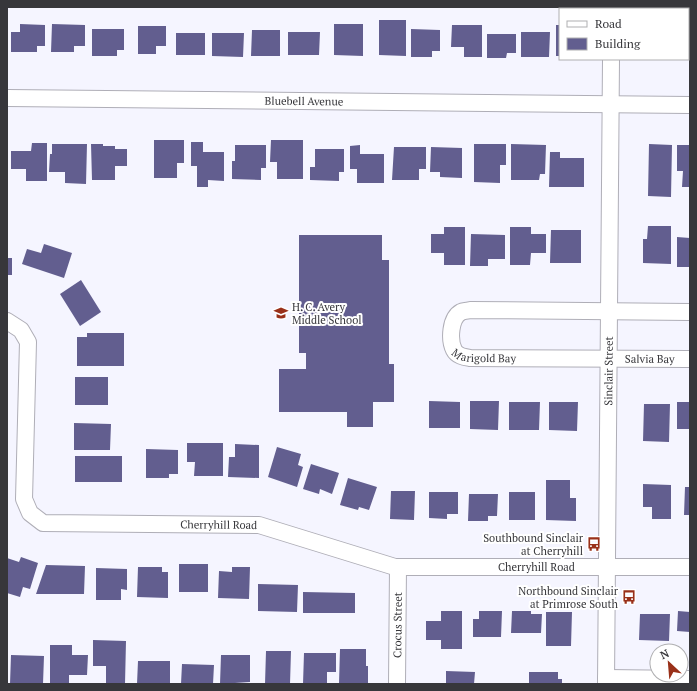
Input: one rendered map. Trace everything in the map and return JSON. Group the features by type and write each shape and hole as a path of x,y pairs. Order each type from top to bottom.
{"street":[{"name":"Sinclair Street","path":"606,681 609,311 606,104 611,60"},
{"name":"Bluebell Avenue","path":"7,98 690,105"},
{"name":"Marigold Bay","path":"608,358 470,358 461,356 454,351 452,342 452,326 455,318 460,312 470,310 609,311"},
{"path":"609,311 690,312"},
{"name":"Cherryhill Road","path":"7,321 21,330 28,342 24,498 30,513 43,523 260,525 398,567 690,567"},
{"name":"Salvia Bay","path":"608,358 690,359"},
{"name":"Crocus Street","path":"397,684 398,567"},
{"path":"606,681 690,679"}],"building":[{"path":"379,20 406,20 406,56 379,55"},
{"path":"20,24 45,25 45,46 37,46 37,52 11,52 11,32 20,32"},
{"path":"52,24 85,25 85,46 74,46 74,52 51,52"},
{"path":"334,24 363,24 363,56 334,55"},
{"path":"452,25 482,25 482,57 464,57 464,47 451,47"},
{"path":"556,25 559,25 559,56 556,56"},
{"path":"138,26 166,26 166,46 156,46 156,54 138,54"},
{"path":"92,29 124,29 124,50 117,50 117,56 92,56"},
{"path":"411,29 440,30 440,51 432,51 432,57 411,57"},
{"path":"252,30 280,30 280,56 251,56"},
{"path":"288,32 320,32 319,55 288,55"},
{"path":"521,32 550,32 549,57 521,57"},
{"path":"176,33 205,33 205,55 176,55"},
{"path":"212,33 244,33 243,57 212,56"},
{"path":"487,34 516,34 516,53 507,53 506,58 487,58"},
{"path":"154,140 184,140 184,163 177,163 177,178 154,178"},
{"path":"271,140 303,140 303,179 277,179 277,162 270,162"},
{"path":"191,142 203,142 203,152 224,152 224,181 208,180 208,187 197,187 197,166 191,166"},
{"path":"32,143 47,143 47,181 26,181 26,169 11,169 11,151 31,151"},
{"path":"52,144 87,144 86,184 65,183 65,172 49,172"},
{"path":"91,144 115,146 115,149 127,149 127,166 115,166 115,180 92,180"},
{"path":"474,144 506,144 506,165 500,165 500,183 474,182"},
{"path":"511,144 546,145 545,174 540,174 539,180 511,180"},
{"path":"649,144 672,145 671,197 648,196"},
{"path":"235,145 266,145 266,168 261,168 261,180 232,179 232,161 235,161"},
{"path":"360,145 360,154 384,154 384,183 357,183 357,169 350,169 350,146"},
{"path":"677,145 690,145 690,187 682,187 683,171 677,171"},
{"path":"394,147 426,147 426,169 419,169 419,180 392,180"},
{"path":"431,147 462,148 462,178 440,177 440,172 430,172"},
{"path":"315,149 344,149 344,172 339,172 339,181 310,180 310,167 315,167"},
{"path":"550,152 560,152 560,158 584,158 584,187 549,187"},
{"path":"648,226 671,226 671,264 643,263 643,239 647,239"},
{"path":"444,227 465,227 465,265 444,265 444,253 431,253 431,234 444,234"},
{"path":"510,227 531,227 531,234 546,234 546,253 531,253 530,265 510,265"},
{"path":"551,230 581,230 581,263 550,263"},
{"path":"471,234 505,235 505,259 488,259 488,266 470,266"},
{"path":"299,235 382,235 382,260 389,260 389,364 394,364 394,402 373,402 373,427 347,427 347,412 279,412 279,369 306,369 306,353 299,353"},
{"path":"677,237 690,238 690,267 677,267"},
{"path":"44,244 72,253 64,278 22,264 27,249 41,253"},
{"path":"7,258 12,258 12,275 7,275"},
{"path":"81,280 101,312 80,326 60,294"},
{"path":"87,333 124,333 124,366 77,366 77,337 87,337"},
{"path":"75,377 108,377 108,405 75,405"},
{"path":"429,401 460,402 460,428 429,428"},
{"path":"470,401 499,401 498,430 470,429"},
{"path":"509,402 540,402 539,430 509,430"},
{"path":"549,402 578,402 577,431 549,430"},
{"path":"677,402 690,402 690,429 677,429"},
{"path":"644,404 670,404 669,442 643,441"},
{"path":"74,423 111,424 110,450 74,450"},
{"path":"187,443 223,443 223,476 194,476 195,462 187,462"},
{"path":"235,444 259,445 259,478 228,477 229,457 235,457"},
{"path":"277,447 301,454 298,465 303,467 297,487 268,477"},
{"path":"146,449 178,450 178,474 169,474 169,478 146,478"},
{"path":"75,456 122,456 122,482 75,482"},
{"path":"311,464 339,473 332,494 320,489 319,494 303,489"},
{"path":"348,478 377,487 369,510 359,507 358,510 340,505"},
{"path":"546,480 570,480 570,498 576,498 576,521 546,520"},
{"path":"643,484 671,485 671,519 652,519 652,507 643,507"},
{"path":"685,487 690,487 690,515 684,515"},
{"path":"391,491 415,491 414,520 390,519"},
{"path":"429,492 458,492 458,514 447,514 447,519 429,518"},
{"path":"509,492 535,492 535,520 509,520"},
{"path":"469,494 498,494 497,516 488,516 488,521 468,521"},
{"path":"21,557 38,563 30,589 23,587 20,597 7,593 7,558 19,562"},
{"path":"179,564 208,564 208,592 179,592"},
{"path":"46,565 85,566 84,594 36,594"},
{"path":"138,567 162,567 162,572 168,572 168,598 137,597"},
{"path":"232,567 250,567 249,599 218,598 219,571 232,572"},
{"path":"96,568 127,569 127,590 121,589 121,600 96,600"},
{"path":"258,584 298,585 297,612 258,611"},
{"path":"303,592 355,593 355,613 303,613"},
{"path":"441,611 462,611 462,649 441,649 441,640 426,640 426,621 441,621"},
{"path":"479,611 502,611 501,637 473,637 473,619 479,619"},
{"path":"512,611 531,611 531,614 542,614 541,633 511,633"},
{"path":"678,611 690,612 690,632 677,631"},
{"path":"546,612 572,612 571,646 546,646"},
{"path":"640,614 670,614 669,641 639,640"},
{"path":"93,640 126,641 125,684 106,684 106,666 93,666"},
{"path":"50,645 72,645 72,655 88,655 87,675 69,675 69,684 50,684"},
{"path":"340,649 366,649 368,684 339,684"},
{"path":"266,651 291,651 290,684 265,684"},
{"path":"304,653 336,653 336,672 327,672 327,684 303,684"},
{"path":"11,655 44,656 43,684 10,684"},
{"path":"221,655 250,655 250,682 220,684"},
{"path":"138,661 170,661 170,684 137,684"},
{"path":"182,664 214,665 213,684 181,684"},
{"path":"446,671 475,672 474,684 446,684"},
{"path":"529,672 558,672 558,679 562,679 562,684 529,684"}],"place":[{"name":"H. C. Avery Middle School","path":"281,313"},
{"name":"Southbound Sinclair at Cherryhill","path":"594,544"},
{"name":"Northbound Sinclair at Primrose South","path":"629,597"}]}
